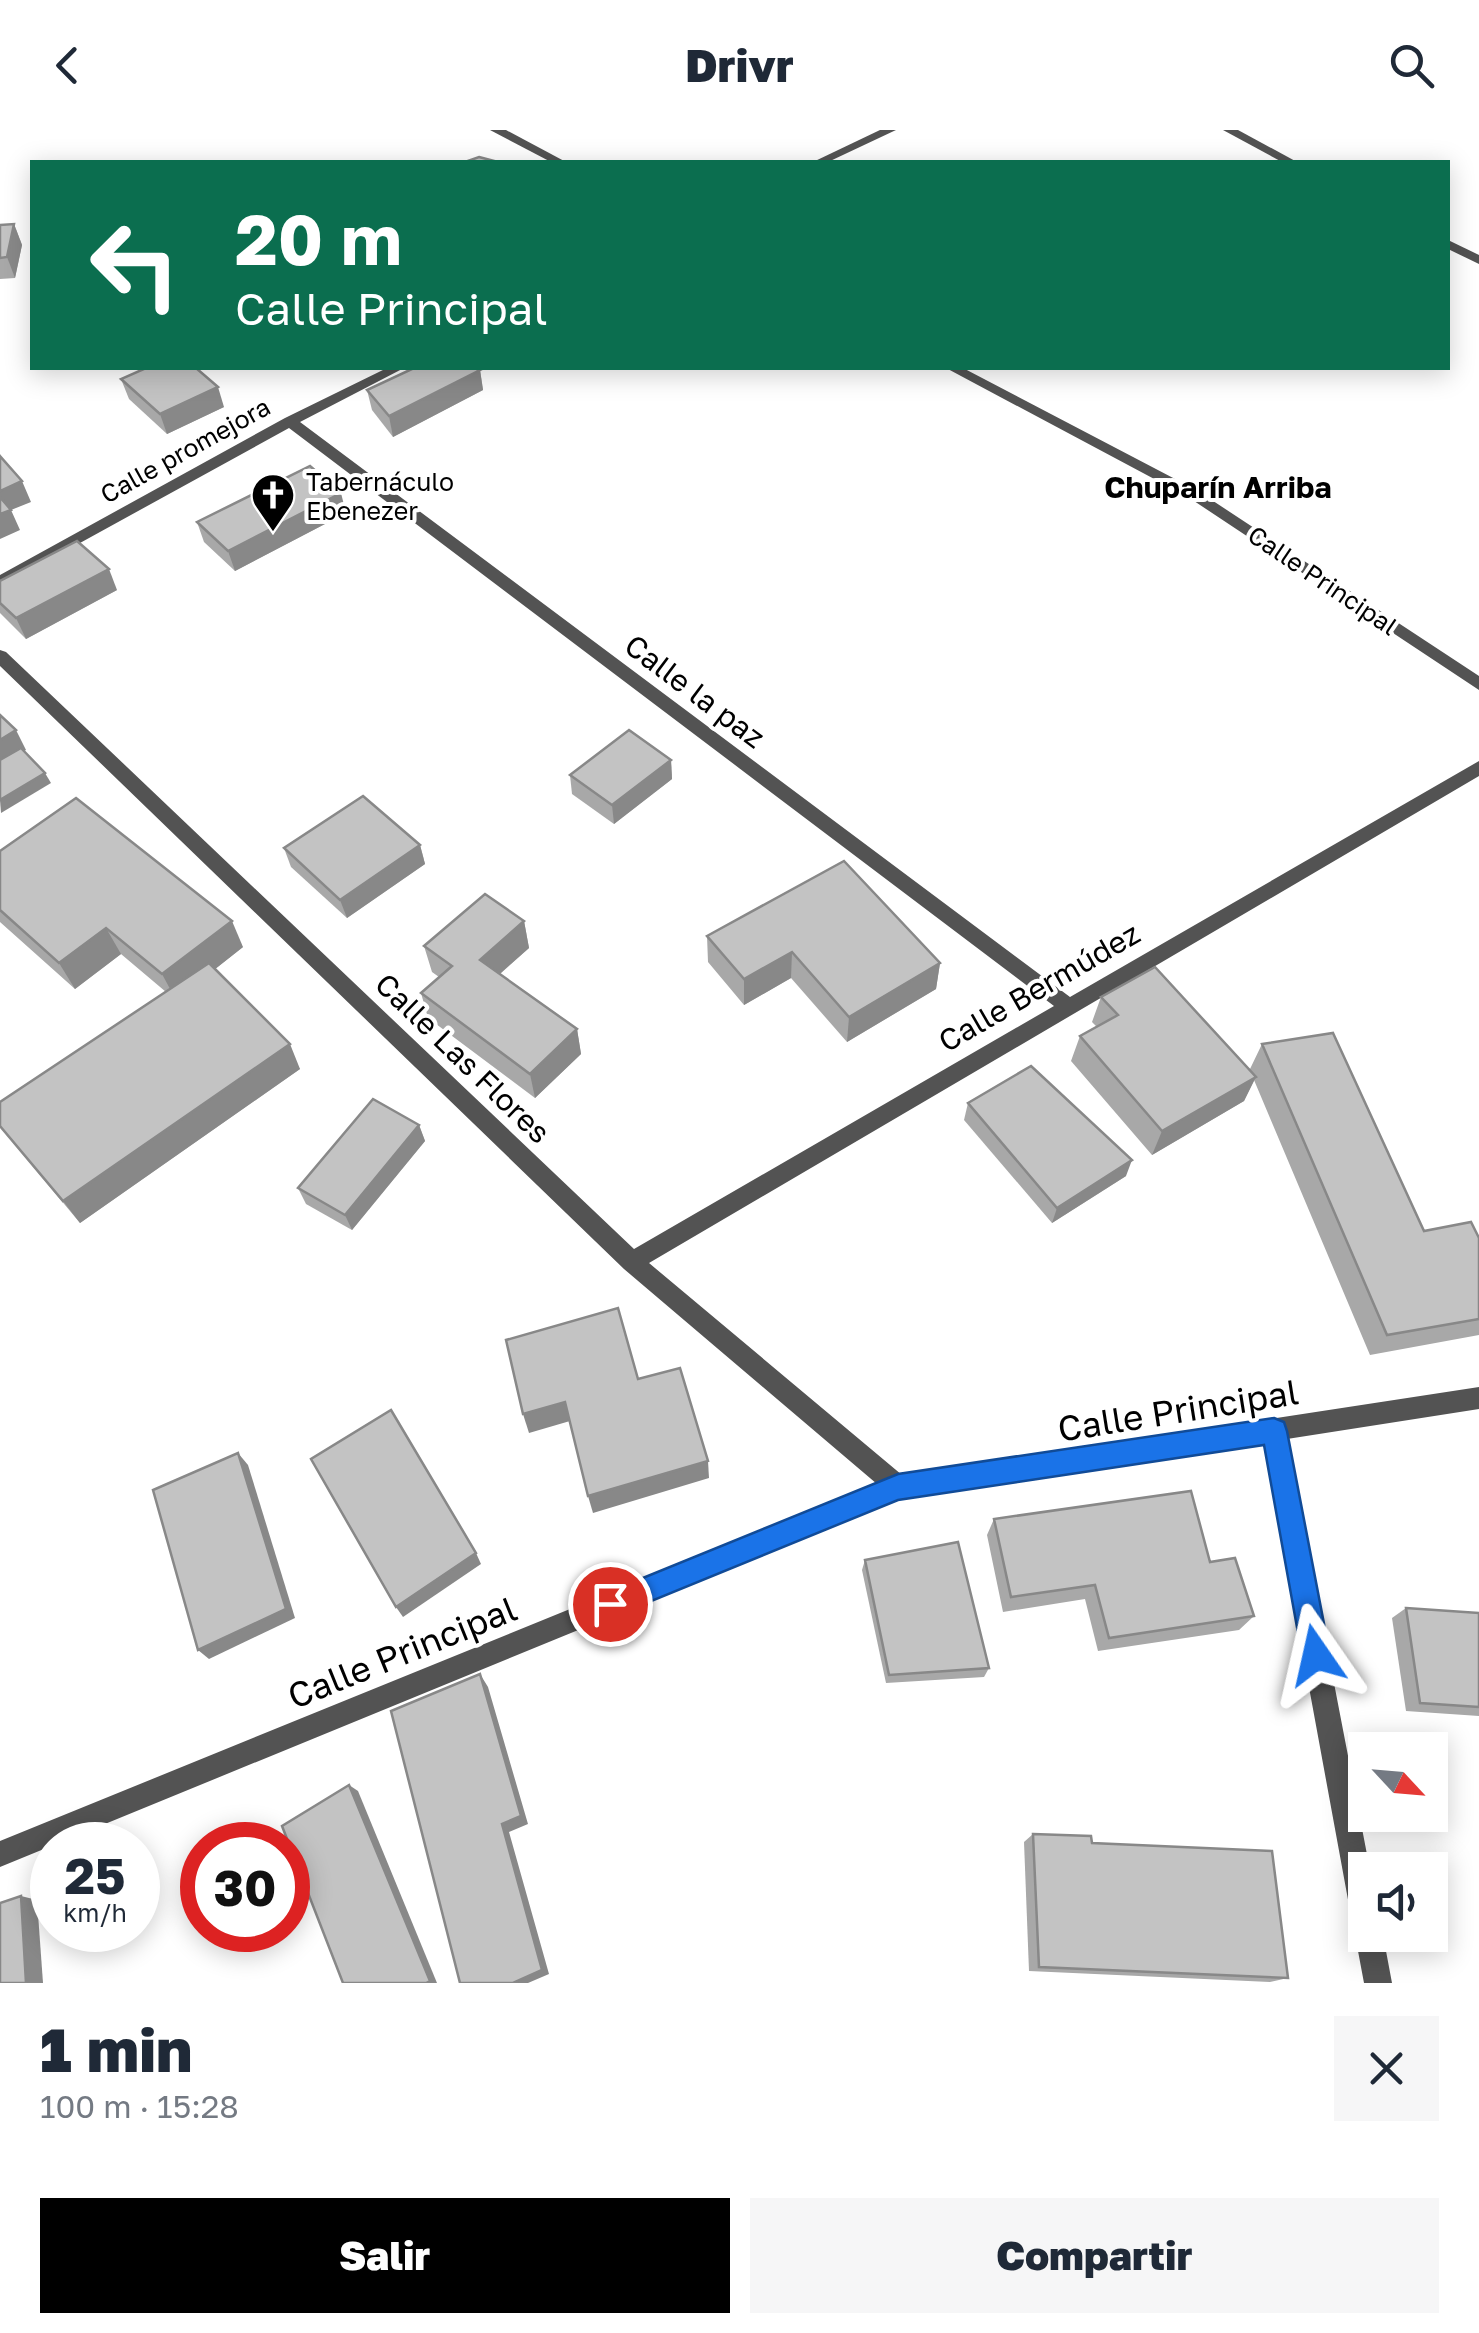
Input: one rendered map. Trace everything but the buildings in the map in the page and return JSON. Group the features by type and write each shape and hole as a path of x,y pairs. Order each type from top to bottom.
{"street":[{"path":"496,130 556,160"},
{"path":"823,160 890,130"},
{"path":"1229,130 1288,160"},
{"path":"1450,245 1479,260"},
{"name":"Calle promejora","path":"0,582 290,421 393,370"},
{"name":"Calle Principal","path":"957,370 1193,494 1479,684"},
{"name":"Calle la paz","path":"290,421 1067,1005"},
{"name":"Calle Las Flores","path":"0,656 632,1262 898,1487"},
{"name":"Calle Bermúdez","path":"632,1262 1479,768"},
{"name":"Calle Principal","path":"0,1854 898,1487 1479,1398"},
{"path":"1274,1431 1353,1852"},
{"path":"1372,1952 1378,1983"}],"place":[{"name":"Tabernáculo Ebenezer","path":"273,533"}],"district":[{"name":"Chuparín Arriba","path":"1218,487"}],"route":[{"path":"610,1604 898,1487 1274,1431 1316,1655"}]}
